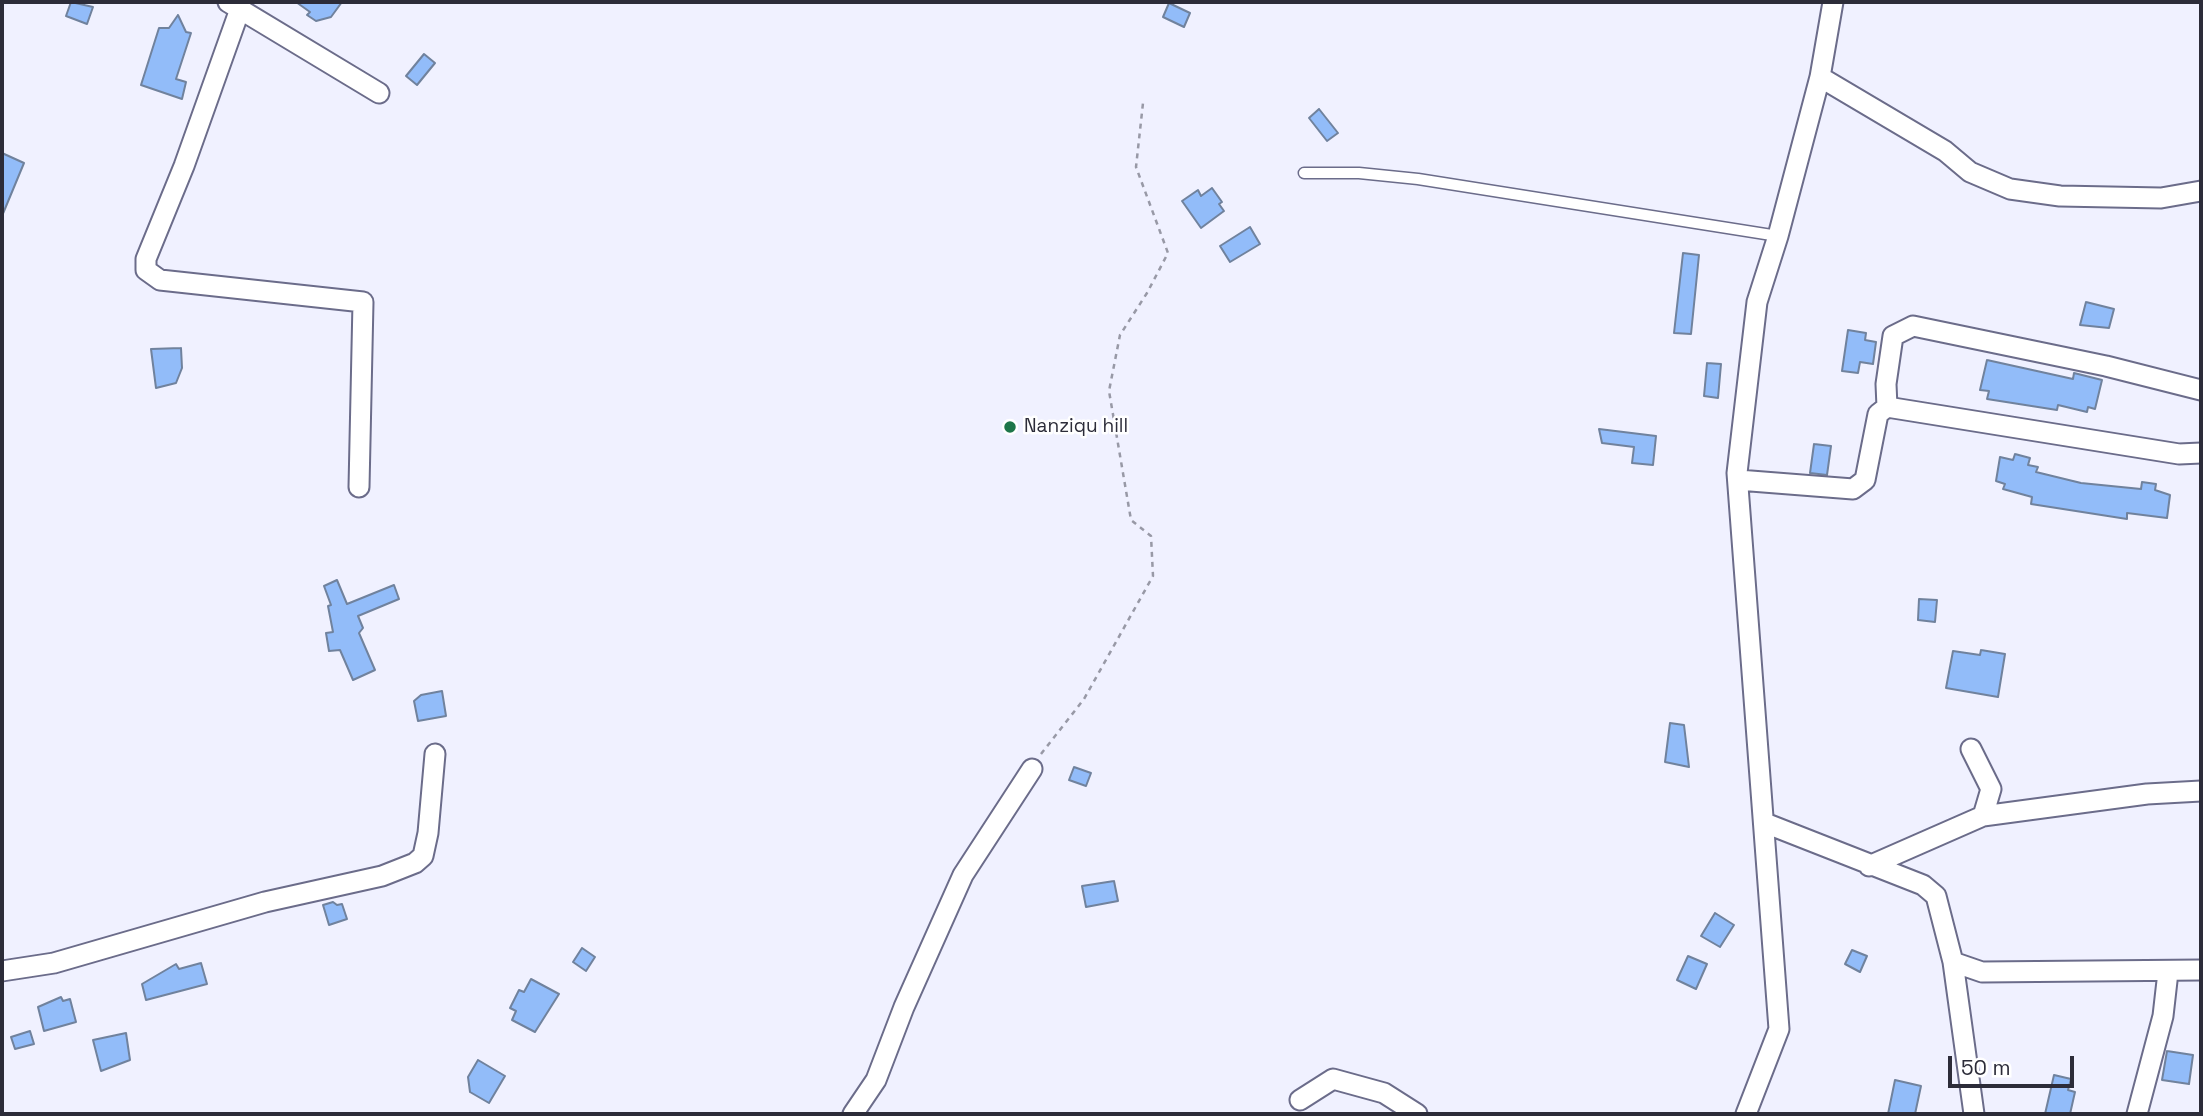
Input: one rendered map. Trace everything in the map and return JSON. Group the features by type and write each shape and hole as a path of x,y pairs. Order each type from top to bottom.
{"street":[{"path":"1746,1114 1779,1029 1738,480 1757,302 1778,236 1820,77 1833,2"},
{"path":"359,487 363,302 160,279 146,270 146,259 184,166 234,5 379,93"},
{"path":"1820,77 1945,151 1970,172 2010,189 2060,196 2161,198 2201,191"},
{"path":"1887,407 1886,384 1893,336 1913,326 2106,366 2201,390"},
{"path":"1738,480 1853,489 1865,480 1878,414 1887,407 2179,454 2201,453"},
{"path":"1971,749 1991,789 1983,816"},
{"path":"2,971 54,962 265,902 382,876 415,863 423,856 428,833 435,754"},
{"path":"853,1114 876,1080 904,1007 962,875 1032,769"},
{"path":"1869,866 1983,816 2147,794 2201,791"},
{"path":"1765,823 1923,886 1936,895 1953,962 1974,1114"},
{"path":"1953,962 1982,972 2201,970"},
{"path":"2137,1114 2163,1016 2168,972"},
{"path":"1300,1100 1333,1079 1384,1093 1417,1114"}],"lane":[{"path":"1304,173 1359,173 1418,179 1778,236"}],"path":[{"path":"1032,769 1084,699 1153,576 1151,536 1131,520 1109,391 1120,335 1168,253 1136,167 1143,103"}],"building":[{"path":"71,2 93,7 87,24 66,16"},
{"path":"296,2 342,2 331,17 316,21 307,15 310,12"},
{"path":"1169,3 1190,13 1184,27 1163,17"},
{"path":"178,15 186,32 191,33 176,79 186,82 182,99 141,85 159,28 169,28"},
{"path":"424,54 435,63 417,85 406,76"},
{"path":"1319,109 1338,133 1327,141 1309,118"},
{"path":"2,153 24,163 2,216"},
{"path":"1212,188 1222,202 1219,204 1224,211 1201,228 1182,201 1198,190 1201,196"},
{"path":"1250,227 1260,244 1230,262 1220,246"},
{"path":"1683,253 1699,255 1691,334 1674,333"},
{"path":"2086,302 2114,309 2109,328 2080,325"},
{"path":"1848,330 1866,333 1865,340 1876,342 1873,364 1860,362 1858,373 1842,371"},
{"path":"181,348 182,368 176,383 156,388 151,349"},
{"path":"1987,360 2073,379 2074,373 2102,380 2095,409 2088,407 2087,412 2058,405 2057,410 1987,399 1989,391 1980,390"},
{"path":"1707,363 1721,364 1718,398 1704,396"},
{"path":"1599,429 1656,436 1653,465 1632,463 1634,447 1602,443"},
{"path":"1814,444 1831,446 1827,475 1810,473"},
{"path":"2015,454 2030,458 2028,465 2038,467 2036,472 2081,483 2141,489 2142,482 2156,484 2155,490 2170,495 2167,518 2127,513 2127,519 2031,504 2032,497 2003,489 2005,484 1996,481 2000,457 2013,460"},
{"path":"337,580 347,604 394,585 399,599 358,616 363,628 359,633 375,670 353,680 340,650 329,651 326,633 333,632 328,606 331,605 324,586"},
{"path":"1919,599 1937,600 1935,622 1918,620"},
{"path":"1981,650 2005,654 1998,697 1946,688 1953,651 1980,655"},
{"path":"442,691 446,716 418,721 414,701 421,695"},
{"path":"1670,723 1684,725 1689,767 1665,762"},
{"path":"1074,767 1091,773 1086,786 1069,780"},
{"path":"1114,881 1118,901 1086,907 1082,886"},
{"path":"333,902 342,904 347,919 329,925 323,905"},
{"path":"1715,913 1734,925 1720,947 1701,936"},
{"path":"582,948 595,957 586,971 573,962"},
{"path":"1852,950 1867,956 1860,972 1845,964"},
{"path":"1688,956 1707,964 1696,989 1677,980"},
{"path":"201,963 207,984 146,1000 142,984 176,964 179,969"},
{"path":"531,979 559,994 535,1032 512,1020 516,1011 510,1008 519,990 524,992"},
{"path":"61,997 63,1001 70,999 76,1022 44,1031 38,1007"},
{"path":"30,1031 34,1044 15,1049 11,1037"},
{"path":"126,1033 130,1060 101,1071 93,1040"},
{"path":"2167,1051 2193,1055 2189,1084 2162,1080"},
{"path":"478,1060 505,1076 489,1103 470,1092 468,1077"},
{"path":"2054,1075 2071,1079 2068,1090 2075,1092 2070,1114 2045,1114"},
{"path":"1895,1080 1921,1086 1915,1114 1888,1114"}],"place":[{"name":"Nanziqu hill","path":"1010,427"}]}
